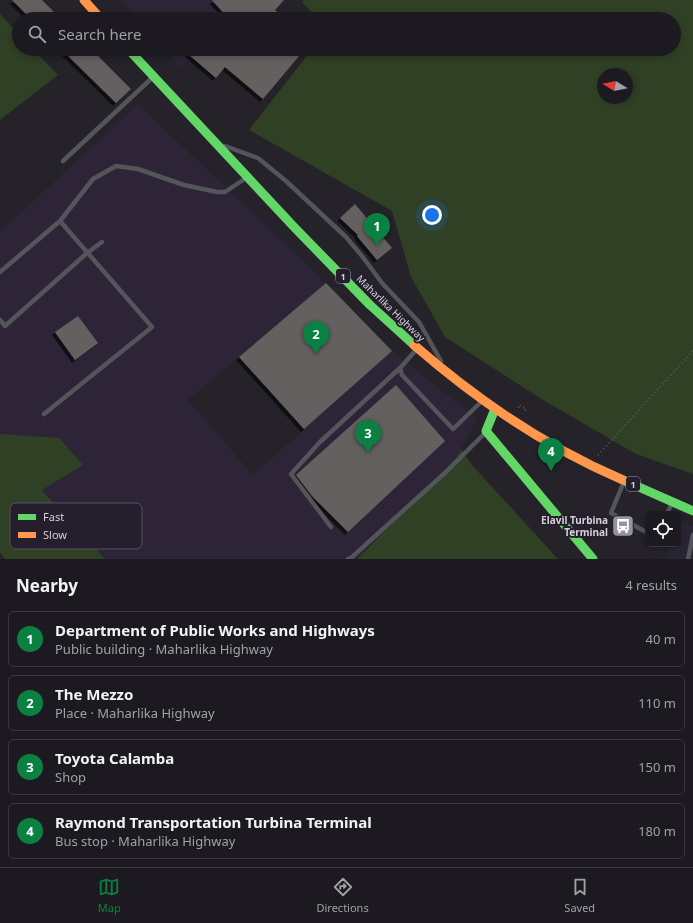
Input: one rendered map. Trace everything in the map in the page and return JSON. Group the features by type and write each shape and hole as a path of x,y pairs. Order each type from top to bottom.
{"main road":[{"path":"84,0 95,12"},
{"name":"Maharlika Highway","path":"134,56 247,177 380,314 417,349 450,376 557,448 588,465 693,511"},
{"path":"496,408 486,431 593,559"}],"lane":[{"path":"63,161 153,77"},
{"path":"215,142 258,158 286,181 346,237 382,283 419,322 450,376"},
{"path":"0,272 60,221 92,179 116,166 138,169 184,185 217,192 225,192 247,177"},
{"path":"44,414 152,327 60,221"},
{"path":"0,320 5,326 87,253 102,242"},
{"path":"331,527 291,474 320,442 400,368 417,349"},
{"path":"400,368 402,375 453,429 484,400"},
{"path":"348,559 351,558 447,471 486,431"},
{"path":"624,480 611,513 645,531"},
{"path":"668,511 673,502"},
{"path":"688,559 693,536"}],"path":[{"path":"588,465 693,351"},
{"path":"519,404 526,409"}],"shaded area":[{"path":"120,0 251,0 238,12 131,12"},
{"path":"171,56 192,56 181,67"},
{"path":"138,104 326,283 188,400 253,475 392,351 477,418 457,457 357,559 105,559 96,549 142,549 142,503 55,503 42,489 83,465 0,434 0,232"},
{"path":"681,522 693,526 693,559 665,559 671,547 681,547"}],"green space":[{"path":"304,0 693,0 693,474 636,454 543,400 445,337 411,277 392,211 249,130 307,56 681,56 681,12 311,12 302,2"},
{"path":"0,14 12,27 12,56 40,56 58,75 0,120"},
{"path":"0,434 59,438 83,465 42,490 54,503 10,503 10,549 96,549 105,559 5,559 0,552"},
{"path":"461,449 472,465 558,559 357,559 457,457"}],"building":[{"path":"12,0 42,0 54,12 24,12"},
{"path":"212,0 284,0 275,10 277,12 223,12"},
{"path":"68,56 98,56 131,89 116,103"},
{"path":"190,56 299,56 263,99 225,67 216,78"},
{"path":"355,204 392,248 377,260 357,236 358,235 340,218"},
{"path":"326,283 392,351 304,429 239,357"},
{"path":"78,316 98,343 75,360 55,332"},
{"path":"396,385 445,441 348,532 312,496 296,475"}],"traffic: fast":[{"path":"135,56 295,228 370,305 414,345"},
{"path":"495,409 486,431 593,559"},
{"path":"623,480 693,511"}],"traffic: slow":[{"path":"84,0 95,12"},
{"path":"414,345 462,385 513,421 567,453 623,480"}],"place":[{"name":"Department of Public Works and Highways","path":"377,246"},
{"name":"The Mezzo","path":"316,354"},
{"name":"Toyota Calamba","path":"368,453"},
{"name":"Raymond Transportation Turbina Terminal","path":"551,471"},
{"name":"Elavil Turbina Terminal","path":"623,526"}]}
